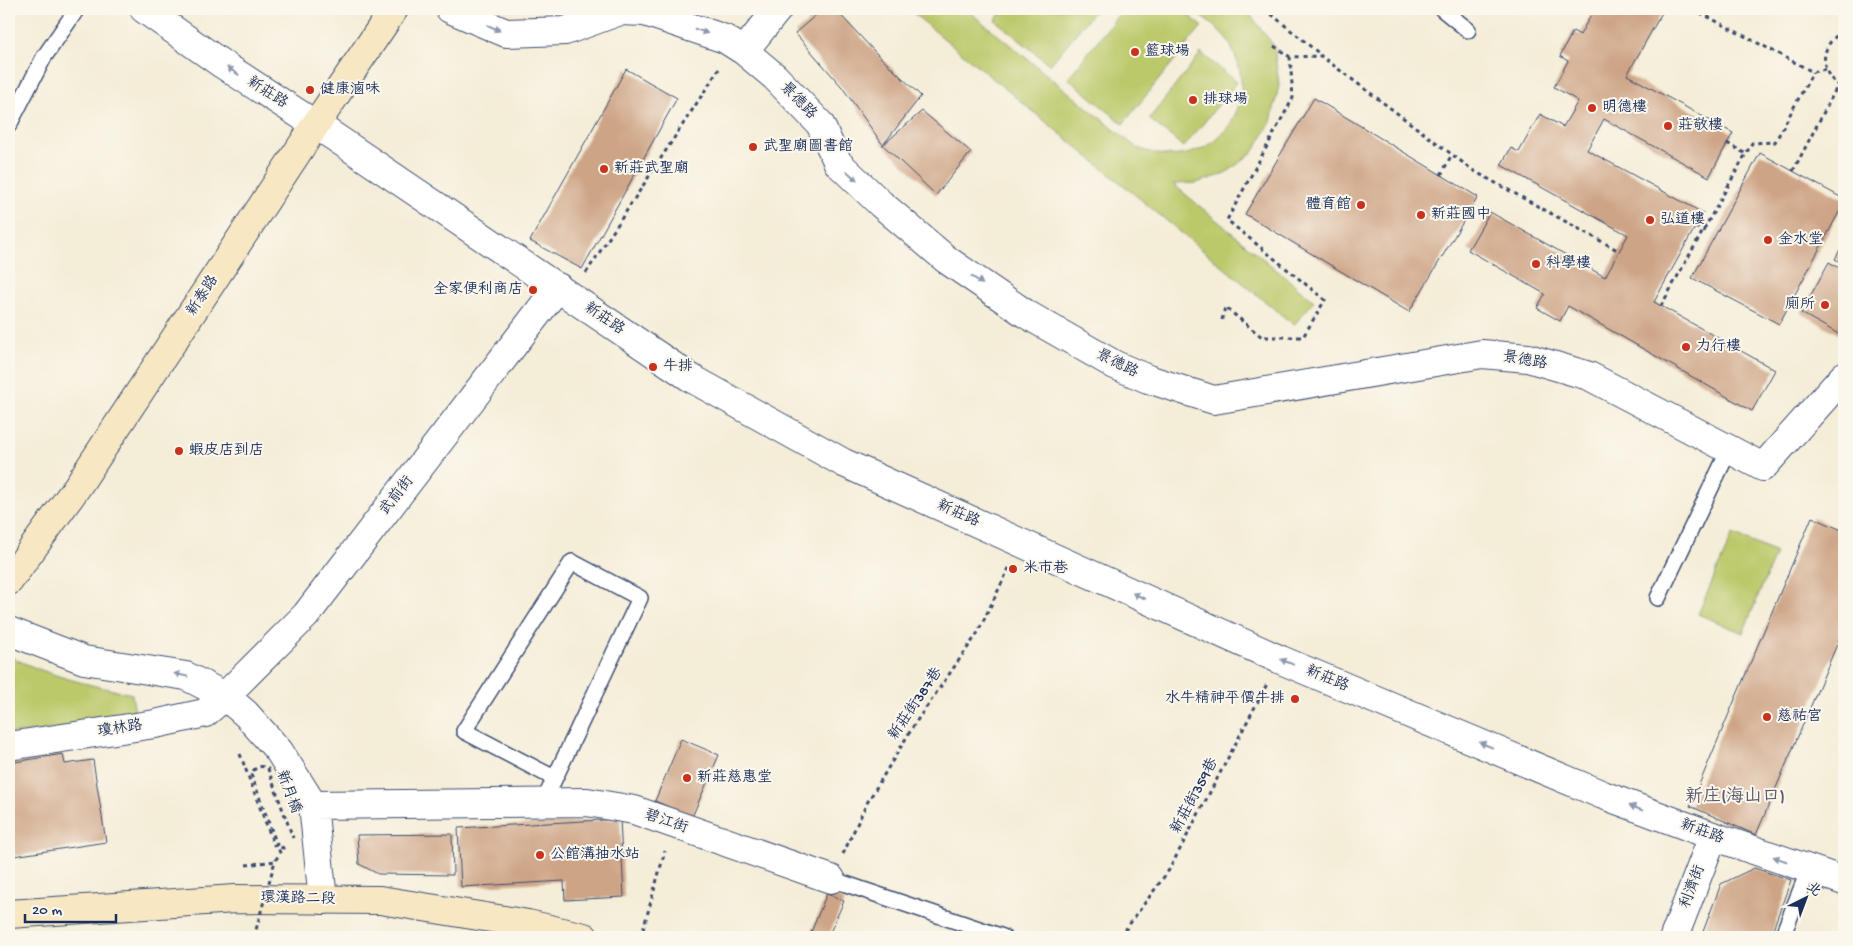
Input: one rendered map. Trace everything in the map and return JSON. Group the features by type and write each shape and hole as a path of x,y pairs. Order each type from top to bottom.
{"street":[{"name":"新莊路","path":"144,9 222,64 325,130 691,378 835,458 1281,660 1603,795 1713,836 1844,879"},
{"name":"新泰路","path":"9,581 77,487 325,130 394,9"},
{"name":"景德路","path":"450,9 506,33 565,31 620,11 646,12 725,39 775,77 820,124 838,163 881,204 948,260 1026,314 1115,364 1148,379 1214,400 1482,354 1528,358 1589,376 1763,467 1844,376"},
{"path":"739,48 778,9"},
{"name":"武前街","path":"225,696 306,616 564,292"},
{"path":"9,631 84,660 186,676 225,696 246,714 279,751 313,805 323,900"},
{"name":"瓊林路","path":"9,746 155,724 205,713 225,696"},
{"name":"碧江街","path":"313,805 587,802 634,810 831,879"},
{"name":"利濟街","path":"1674,937 1713,836"},
{"name":"環漢路二段","path":"9,914 235,898 380,900 528,924 584,937"}],"lane":[{"path":"9,125 44,56 77,9"},
{"path":"1442,9 1468,30"},
{"path":"1658,598 1729,450"},
{"path":"543,803 640,598 572,562 464,731 554,778"},
{"path":"1782,937 1809,868"},
{"name":"碧江街","path":"831,879 1003,937"}],"path":[{"path":"1264,9 1321,56 1474,171 1619,251"},
{"path":"1693,9 1813,72 1825,69"},
{"path":"1844,32 1838,34 1830,42 1825,49 1824,59 1825,69 1830,78 1844,88"},
{"path":"1274,46 1290,57 1321,56"},
{"path":"564,292 739,48"},
{"path":"1222,320 1225,307 1262,337 1302,337 1326,300 1227,220 1293,98 1290,57"},
{"path":"1662,306 1752,143 1775,142 1813,72"},
{"path":"1793,171 1838,85"},
{"path":"1727,143 1746,154"},
{"path":"1441,174 1452,154"},
{"path":"1695,227 1705,231"},
{"name":"新莊街387巷","path":"831,879 867,803 914,726 977,634 1021,542"},
{"name":"新莊街359巷","path":"1120,937 1168,870 1281,660"},
{"name":"新月橋","path":"239,751 274,845 279,847 284,848 289,846 293,838 268,769 261,766 256,768 251,774 277,845 280,853 275,861 254,937"},
{"path":"641,937 673,824"},
{"path":"246,864 275,861"}],"green space":[{"path":"908,9 969,9 972,14 1137,148 1173,155 1186,154 1216,140 1227,128 1235,114 1240,99 1239,67 1229,42 1219,30 1190,9 1246,9 1274,46 1279,85 1271,122 1254,151 1225,174 1196,183 1173,184 1314,301 1294,325"},
{"path":"1004,9 1096,9 1050,65 995,20"},
{"name":"籃球場","path":"1123,9 1181,9 1202,26 1123,124 1068,78"},
{"name":"排球場","path":"1201,53 1237,82 1184,147 1149,119"},
{"path":"1733,534 1776,553 1743,633 1698,614"},
{"path":"9,656 54,674 132,694 136,720 9,734"}],"building":[{"path":"823,9 835,9 875,52 921,96 883,145 842,87 795,33"},
{"path":"1594,9 1664,9 1627,75 1733,133 1709,177 1604,119 1587,150 1703,213 1654,302 1775,370 1752,411 1568,306 1560,321 1537,308 1545,294 1468,250 1490,212 1605,277 1628,235 1501,165 1511,148 1519,152 1540,114 1563,127 1578,101 1554,87 1568,61 1560,56 1573,31 1580,35"},
{"name":"新莊武聖廟","path":"626,69 677,98 582,269 530,241"},
{"name":"體育館","path":"1314,98 1478,197 1409,312 1245,214"},
{"path":"922,111 971,152 936,195 883,145"},
{"name":"金水堂","path":"1760,153 1844,199 1844,203 1779,324 1692,278"},
{"path":"1844,242 1844,264 1835,259"},
{"name":"廁所","path":"1829,262 1844,271 1844,337 1801,313"},
{"name":"慈祐宮","path":"1812,517 1844,531 1844,628 1756,835 1690,806"},
{"name":"新莊慈惠堂","path":"681,739 719,755 692,817 655,801"},
{"path":"63,754 65,764 93,760 106,842 14,856 13,846 9,847 9,763"},
{"name":"公館溝抽水站","path":"620,819 624,897 565,900 564,881 461,887 458,828"},
{"path":"452,834 453,875 378,874 359,864 357,835"},
{"path":"1754,868 1791,880 1770,937 1701,937 1721,884"},
{"path":"827,893 844,901 828,937 809,937"}],"place":[{"name":"籃球場","path":"1135,52"},
{"name":"健康滷味","path":"310,90"},
{"name":"排球場","path":"1193,100"},
{"name":"明德樓","path":"1592,108"},
{"name":"莊敬樓","path":"1668,126"},
{"name":"武聖廟圖書館","path":"753,147"},
{"name":"新莊武聖廟","path":"604,169"},
{"name":"體育館","path":"1361,205"},
{"name":"新莊國中","path":"1421,215"},
{"name":"弘道樓","path":"1650,220"},
{"name":"金水堂","path":"1768,240"},
{"name":"科學樓","path":"1536,264"},
{"name":"全家便利商店","path":"533,290"},
{"name":"廁所","path":"1825,305"},
{"name":"力行樓","path":"1686,347"},
{"name":"牛排","path":"653,367"},
{"name":"蝦皮店到店","path":"179,451"},
{"name":"米市巷","path":"1013,569"},
{"name":"水牛精神平價牛排","path":"1295,699"},
{"name":"慈祐宮","path":"1767,717"},
{"name":"新莊慈惠堂","path":"687,778"},
{"name":"公館溝抽水站","path":"540,855"}],"district":[{"name":"新庄(海山口)","path":"1735,797"}]}
